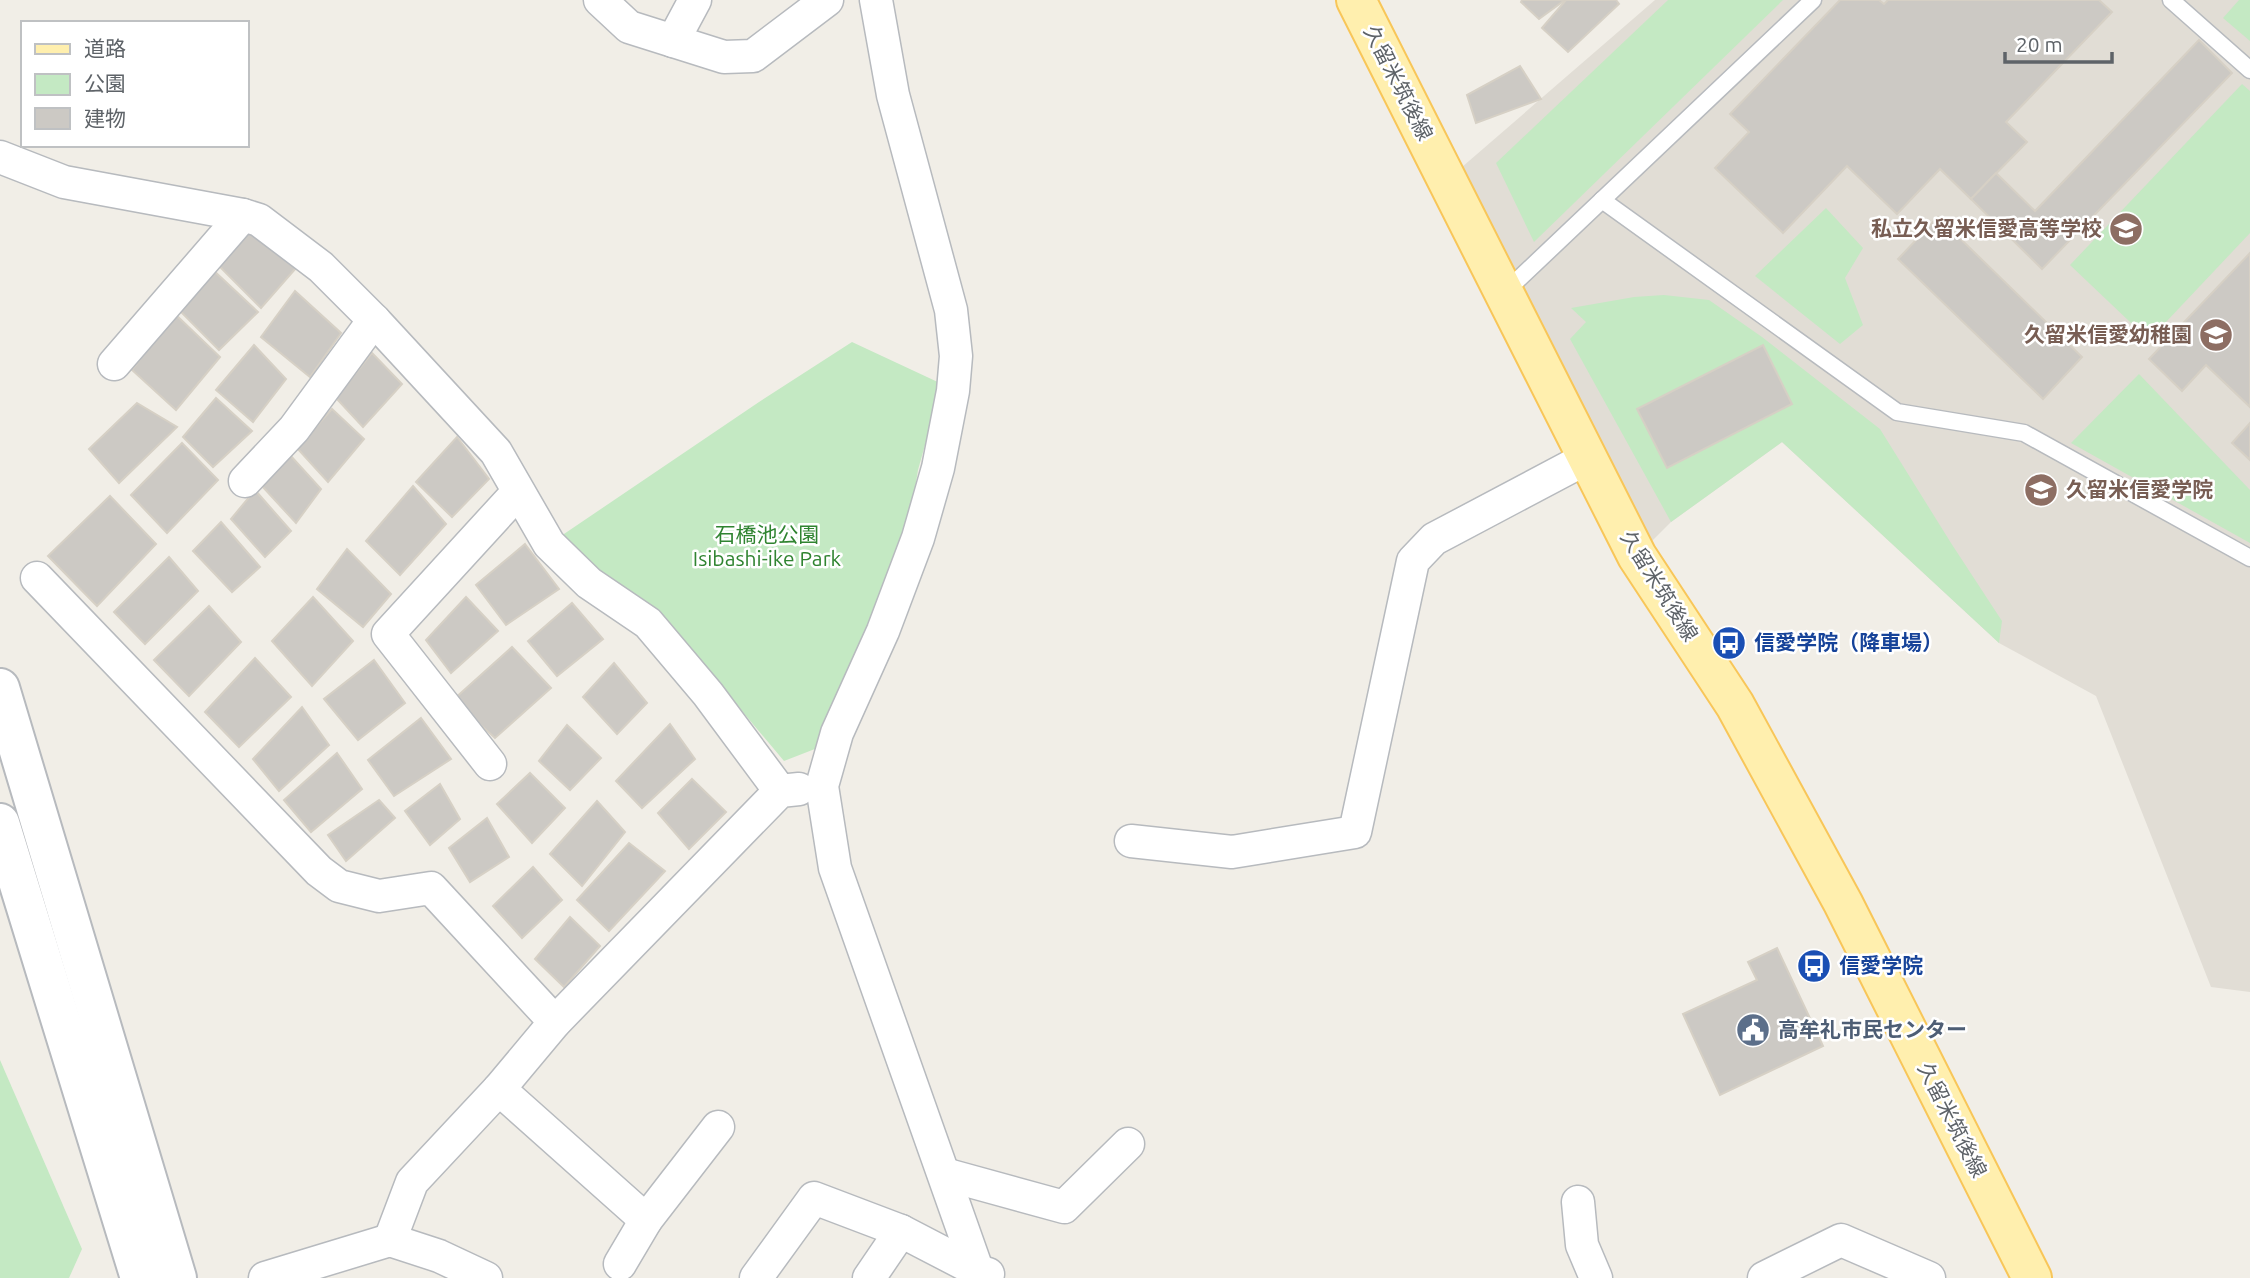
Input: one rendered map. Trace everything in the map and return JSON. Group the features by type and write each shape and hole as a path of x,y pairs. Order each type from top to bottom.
{"main road":[{"name":"久留米筑後線","path":"1356,0 1637,556 1735,705 1837,891 2032,1278"}],"street":[{"path":"600,0 629,27 724,57 752,56 827,0"},
{"path":"674,41 695,0"},
{"path":"876,0 893,95 951,310 956,356 953,391 938,468 918,538 883,631 837,733 822,786 835,868 983,1276"},
{"path":"0,157 64,182 259,220 321,267 496,452 549,544 589,583 648,623 708,694 780,791"},
{"path":"114,364 243,215"},
{"path":"245,481 294,429 374,320"},
{"path":"1131,841 1232,852 1355,832 1413,561 1434,539 1587,458"},
{"path":"490,764 388,634 518,492"},
{"path":"37,578 319,871 339,886 379,896 431,888 555,1022"},
{"path":"0,688 177,1278"},
{"path":"390,1240 412,1182 499,1089 555,1022 780,791 822,786"},
{"path":"0,823 140,1278"},
{"path":"499,1089 646,1220"},
{"path":"620,1264 646,1220 718,1127"},
{"path":"944,1174 1064,1208 1128,1144"},
{"path":"756,1278 814,1198 901,1231 983,1276"},
{"path":"1578,1202 1582,1245 1596,1278"},
{"path":"869,1278 901,1231"},
{"path":"265,1278 390,1240 439,1256 486,1278"},
{"path":"1764,1278 1841,1240 1928,1278"}],"lane":[{"path":"1504,293 1813,0"},
{"path":"2171,0 2250,70"},
{"path":"1602,200 1897,412 2024,433 2250,558"}],"shaded area":[{"name":"久留米信愛学院","path":"1655,0 2250,0 2250,992 2211,987 2096,696 1999,643 1782,442 1671,522 1637,556 1447,180"}],"green space":[{"path":"1668,0 1783,0 1534,242 1496,163"},
{"path":"2239,0 2250,0 2250,41 2223,18"},
{"path":"2242,84 2250,91 2250,233 2149,340 2070,265"},
{"path":"1826,208 1863,248 1845,278 1863,325 1840,344 1755,276"},
{"path":"1664,295 1709,300 1762,337 1880,429 2002,621 1999,643 1782,442 1671,522 1570,339 1586,322 1571,308 1634,297"},
{"name":"石橋池公園 Isibashi-ike Park","path":"852,342 942,384 918,470 908,531 820,747 784,761 663,617 587,563 561,536"},
{"path":"2139,374 2250,490 2250,543 2071,443"},
{"path":"0,1060 82,1249 69,1278 0,1278"}],"building":[{"path":"1522,0 1565,0 1539,19"},
{"path":"1566,0 1616,0 1619,4 1568,52 1542,28"},
{"path":"1840,0 1879,0 1884,4 1888,0 2099,0 2112,12 2006,122 2027,142 1971,199 1940,169 1897,214 1847,166 1783,233 1715,168 1749,132 1730,114"},
{"path":"2199,40 2232,73 2042,269 1971,199 1996,173 2035,211"},
{"path":"1520,66 1541,99 1476,123 1467,95"},
{"path":"1938,217 2082,357 2043,399 1898,259"},
{"path":"249,223 296,268 261,308 217,264"},
{"path":"2250,253 2250,407 2206,365 2182,391 2149,359"},
{"path":"212,269 258,312 219,350 180,311"},
{"path":"295,291 341,333 310,377 261,337"},
{"path":"175,314 220,357 176,410 132,370"},
{"path":"254,345 286,379 253,422 216,390"},
{"path":"1763,345 1792,404 1667,468 1637,409"},
{"path":"372,353 402,384 363,427 336,398"},
{"path":"216,398 252,431 213,467 183,437"},
{"path":"137,403 177,427 119,483 89,449"},
{"path":"332,409 364,439 328,482 297,448"},
{"path":"2250,423 2250,460 2232,443"},
{"path":"457,437 489,479 452,517 416,482"},
{"path":"182,443 218,480 167,533 131,495"},
{"path":"289,454 321,489 296,523 261,485"},
{"path":"413,486 446,524 400,575 366,541"},
{"path":"255,490 291,531 265,557 231,519"},
{"path":"110,496 156,544 97,606 48,556"},
{"path":"221,522 260,567 232,592 193,551"},
{"path":"525,544 559,589 506,625 476,585"},
{"path":"347,549 391,594 363,627 317,589"},
{"path":"169,557 198,591 145,644 114,612"},
{"path":"313,597 353,641 312,686 272,641"},
{"path":"466,597 498,631 451,673 426,640"},
{"path":"572,603 603,639 557,676 528,641"},
{"path":"209,606 241,642 189,696 154,660"},
{"path":"512,647 551,688 495,738 453,700"},
{"path":"255,658 291,697 239,747 205,712"},
{"path":"374,660 405,703 358,740 324,699"},
{"path":"614,663 647,703 617,734 583,697"},
{"path":"302,707 329,745 279,791 253,759"},
{"path":"421,718 451,759 394,796 368,760"},
{"path":"670,724 695,759 642,808 616,781"},
{"path":"567,725 601,758 570,790 539,761"},
{"path":"337,753 362,789 311,832 284,800"},
{"path":"530,773 565,808 532,843 497,804"},
{"path":"692,779 726,812 689,849 658,813"},
{"path":"440,784 460,819 430,845 405,811"},
{"path":"379,800 395,818 346,861 328,835"},
{"path":"597,801 625,832 582,886 550,854"},
{"path":"487,818 509,857 470,882 449,848"},
{"path":"629,843 665,871 609,931 577,900"},
{"path":"533,867 562,900 522,938 493,906"},
{"path":"570,917 600,946 564,987 535,959"},
{"name":"高牟礼市民センター","path":"1777,948 1823,1046 1720,1095 1683,1014 1757,980 1748,962"}],"place":[{"name":"私立久留米信愛高等学校","path":"2126,229"},
{"name":"久留米信愛幼稚園","path":"2216,335"},
{"name":"久留米信愛学院","path":"2041,490"},
{"name":"信愛学院（降車場）","path":"1729,643"},
{"name":"信愛学院","path":"1814,966"},
{"name":"高牟礼市民センター","path":"1753,1030"}]}
